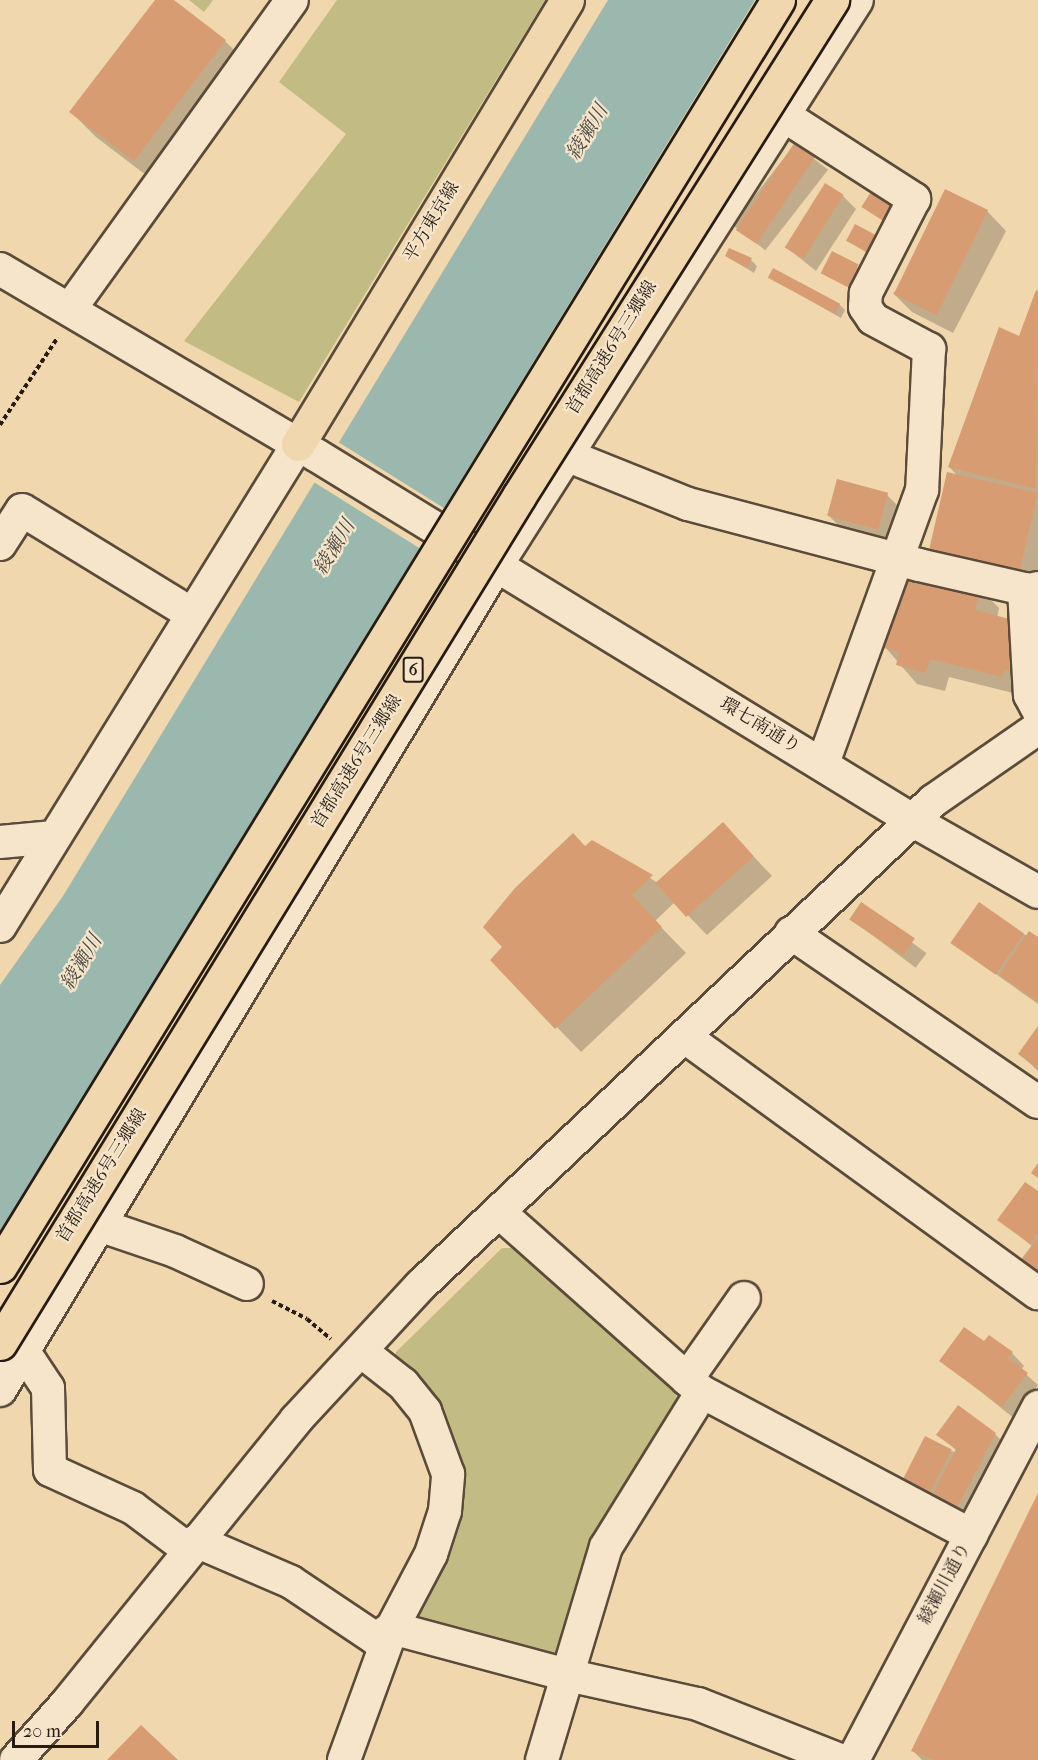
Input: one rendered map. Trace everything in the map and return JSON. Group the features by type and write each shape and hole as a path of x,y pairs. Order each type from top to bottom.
{"main road":[{"name":"平方東京線","path":"307,450 567,0"},
{"name":"6","path":"0,1266 778,0"},
{"name":"首都高速6号三郷線","path":"12,1347 526,486 832,0"}],"street":[{"path":"70,309 292,0"},
{"path":"0,1390 12,1347 102,1226 489,562 566,455 857,0"},
{"path":"783,115 914,199 866,293 865,307 873,319 929,349 922,490 823,764"},
{"name":"環七南通り","path":"0,269 307,450 912,820 1038,892"},
{"path":"0,926 190,613 307,450"},
{"path":"566,455 688,504 899,558 1031,588 1030,695 1038,710"},
{"path":"0,543 22,510 190,613"},
{"path":"16,1760 67,1703 192,1545 420,1286 933,801 1038,728"},
{"path":"0,842 54,837"},
{"path":"791,933 1038,1102"},
{"path":"685,1036 1038,1293"},
{"path":"499,1212 695,1385 971,1536"},
{"path":"102,1226 175,1251 247,1284"},
{"path":"542,1760 606,1547 744,1298"},
{"path":"12,1347 48,1388 50,1470 134,1508 192,1545 291,1582 376,1639 392,1628 567,1675 698,1704 840,1760"},
{"path":"344,1760 392,1628 431,1554 445,1511 447,1474 425,1411 403,1384 357,1355"},
{"name":"綾瀬川通り","path":"853,1760 1038,1407"}],"path":[{"path":"0,425 64,327 70,309"},
{"path":"247,1284 252,1291 307,1319 357,1355"}],"shaded area":[{"path":"189,0 213,0 204,12"},
{"path":"337,0 545,0 299,402 184,341 346,134 279,82"},
{"path":"502,1248 513,1248 675,1391 678,1402 592,1538 557,1651 549,1658 419,1622 413,1612 456,1529 462,1493 457,1448 443,1408 429,1388 395,1360 396,1352"}],"water":[{"name":"綾瀬川","path":"608,0 755,0 0,1233 0,985 63,896"}],"pier":[{"path":"335,440 447,510 422,550 310,480"}],"building":[{"path":"155,0 174,0 226,40 134,161 69,112"},
{"path":"795,142 816,156 756,244 736,230"},
{"path":"825,183 844,195 803,259 785,247"},
{"path":"945,189 988,210 937,315 894,294"},
{"path":"872,190 893,203 883,220 861,207"},
{"path":"855,224 878,236 869,253 846,241"},
{"path":"729,248 752,258 747,268 725,256"},
{"path":"832,251 859,265 847,287 821,273"},
{"path":"773,268 840,304 835,313 768,278"},
{"path":"1036,290 1038,291 1036,489 948,467 999,327 1019,336"},
{"path":"947,472 1038,493 1020,570 929,549"},
{"path":"837,479 888,493 878,529 827,516"},
{"path":"904,568 981,587 975,610 1021,622 1009,671 1004,670 1002,677 930,659 926,673 896,665 899,652 884,648"},
{"path":"723,822 754,856 686,917 655,883"},
{"path":"573,833 585,846 592,840 653,875 632,895 662,927 555,1029 490,960 502,947 483,927 515,888"},
{"path":"861,902 915,938 903,956 849,919"},
{"path":"979,902 1024,934 995,975 950,943"},
{"path":"1029,931 1038,937 1038,1002 999,975"},
{"path":"1038,1026 1038,1069 1018,1054"},
{"path":"1038,1163 1038,1178 1031,1173"},
{"path":"1025,1182 1038,1191 1038,1233 1030,1244 997,1220"},
{"path":"1038,1237 1038,1274 1020,1261"},
{"path":"964,1327 984,1341 989,1335 1013,1352 1008,1358 1028,1373 1002,1407 939,1361"},
{"path":"958,1405 996,1433 958,1506 952,1506 932,1496 956,1449 936,1435"},
{"path":"925,1436 952,1450 928,1496 901,1482"},
{"path":"1038,1493 1038,1760 935,1760 911,1751"},
{"path":"141,1725 178,1760 107,1760"}]}
